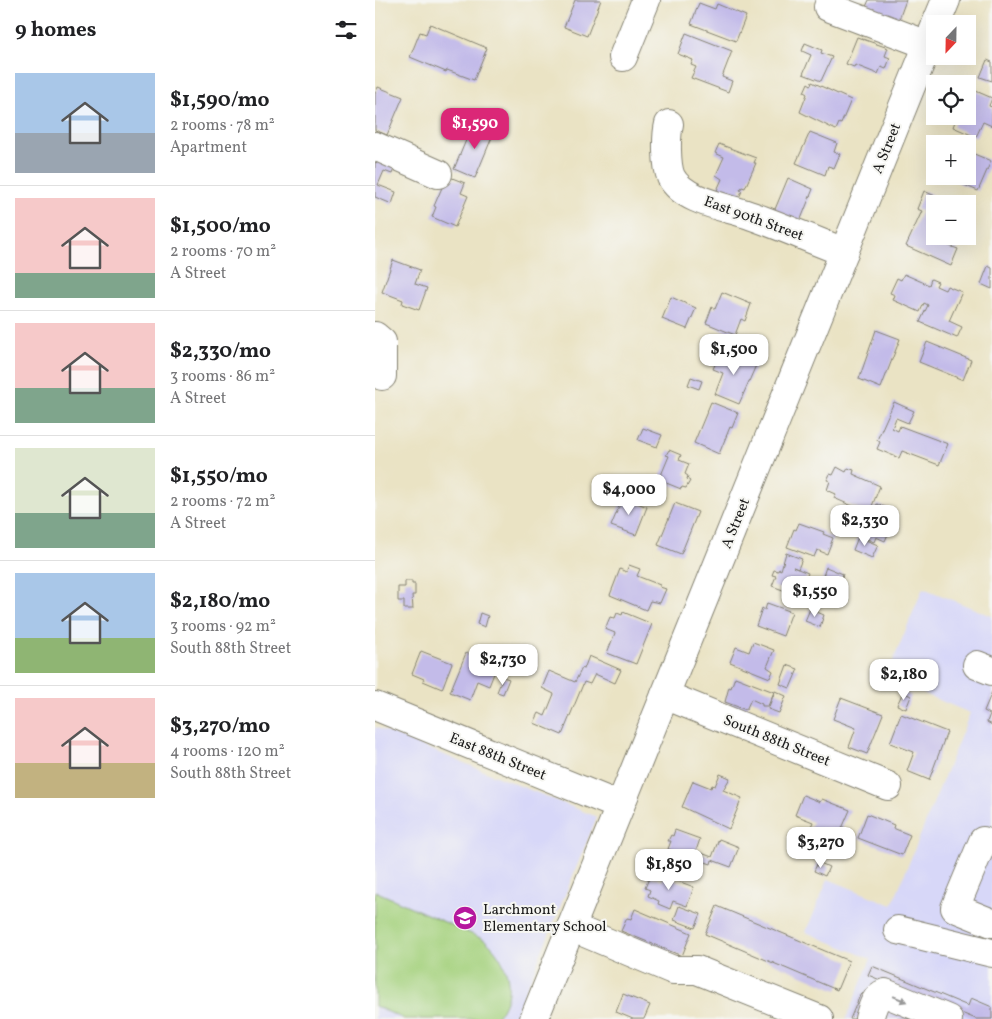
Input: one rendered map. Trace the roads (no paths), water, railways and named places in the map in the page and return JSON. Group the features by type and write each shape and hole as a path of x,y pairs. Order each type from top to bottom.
{"street":[{"path":"623,57 646,0"},
{"name":"A Street","path":"940,15 946,0"},
{"path":"828,6 926,30"},
{"name":"A Street","path":"534,1019 926,49"},
{"name":"East 90th Street","path":"669,124 666,137 671,176 680,187 692,195 719,207 749,215 844,252"},
{"path":"375,146 438,174"},
{"path":"375,336 382,342 383,376"},
{"name":"South 88th Street","path":"665,694 888,786"},
{"name":"East 88th Street","path":"375,706 620,806"},
{"path":"983,841 955,908 992,924"},
{"path":"571,927 673,970 697,970 819,1019"},
{"path":"898,930 992,953"},
{"path":"869,1019 876,1000 885,993 948,1019"}],"place":[{"name":"Larchmont Elementary School","path":"465,918"}]}
